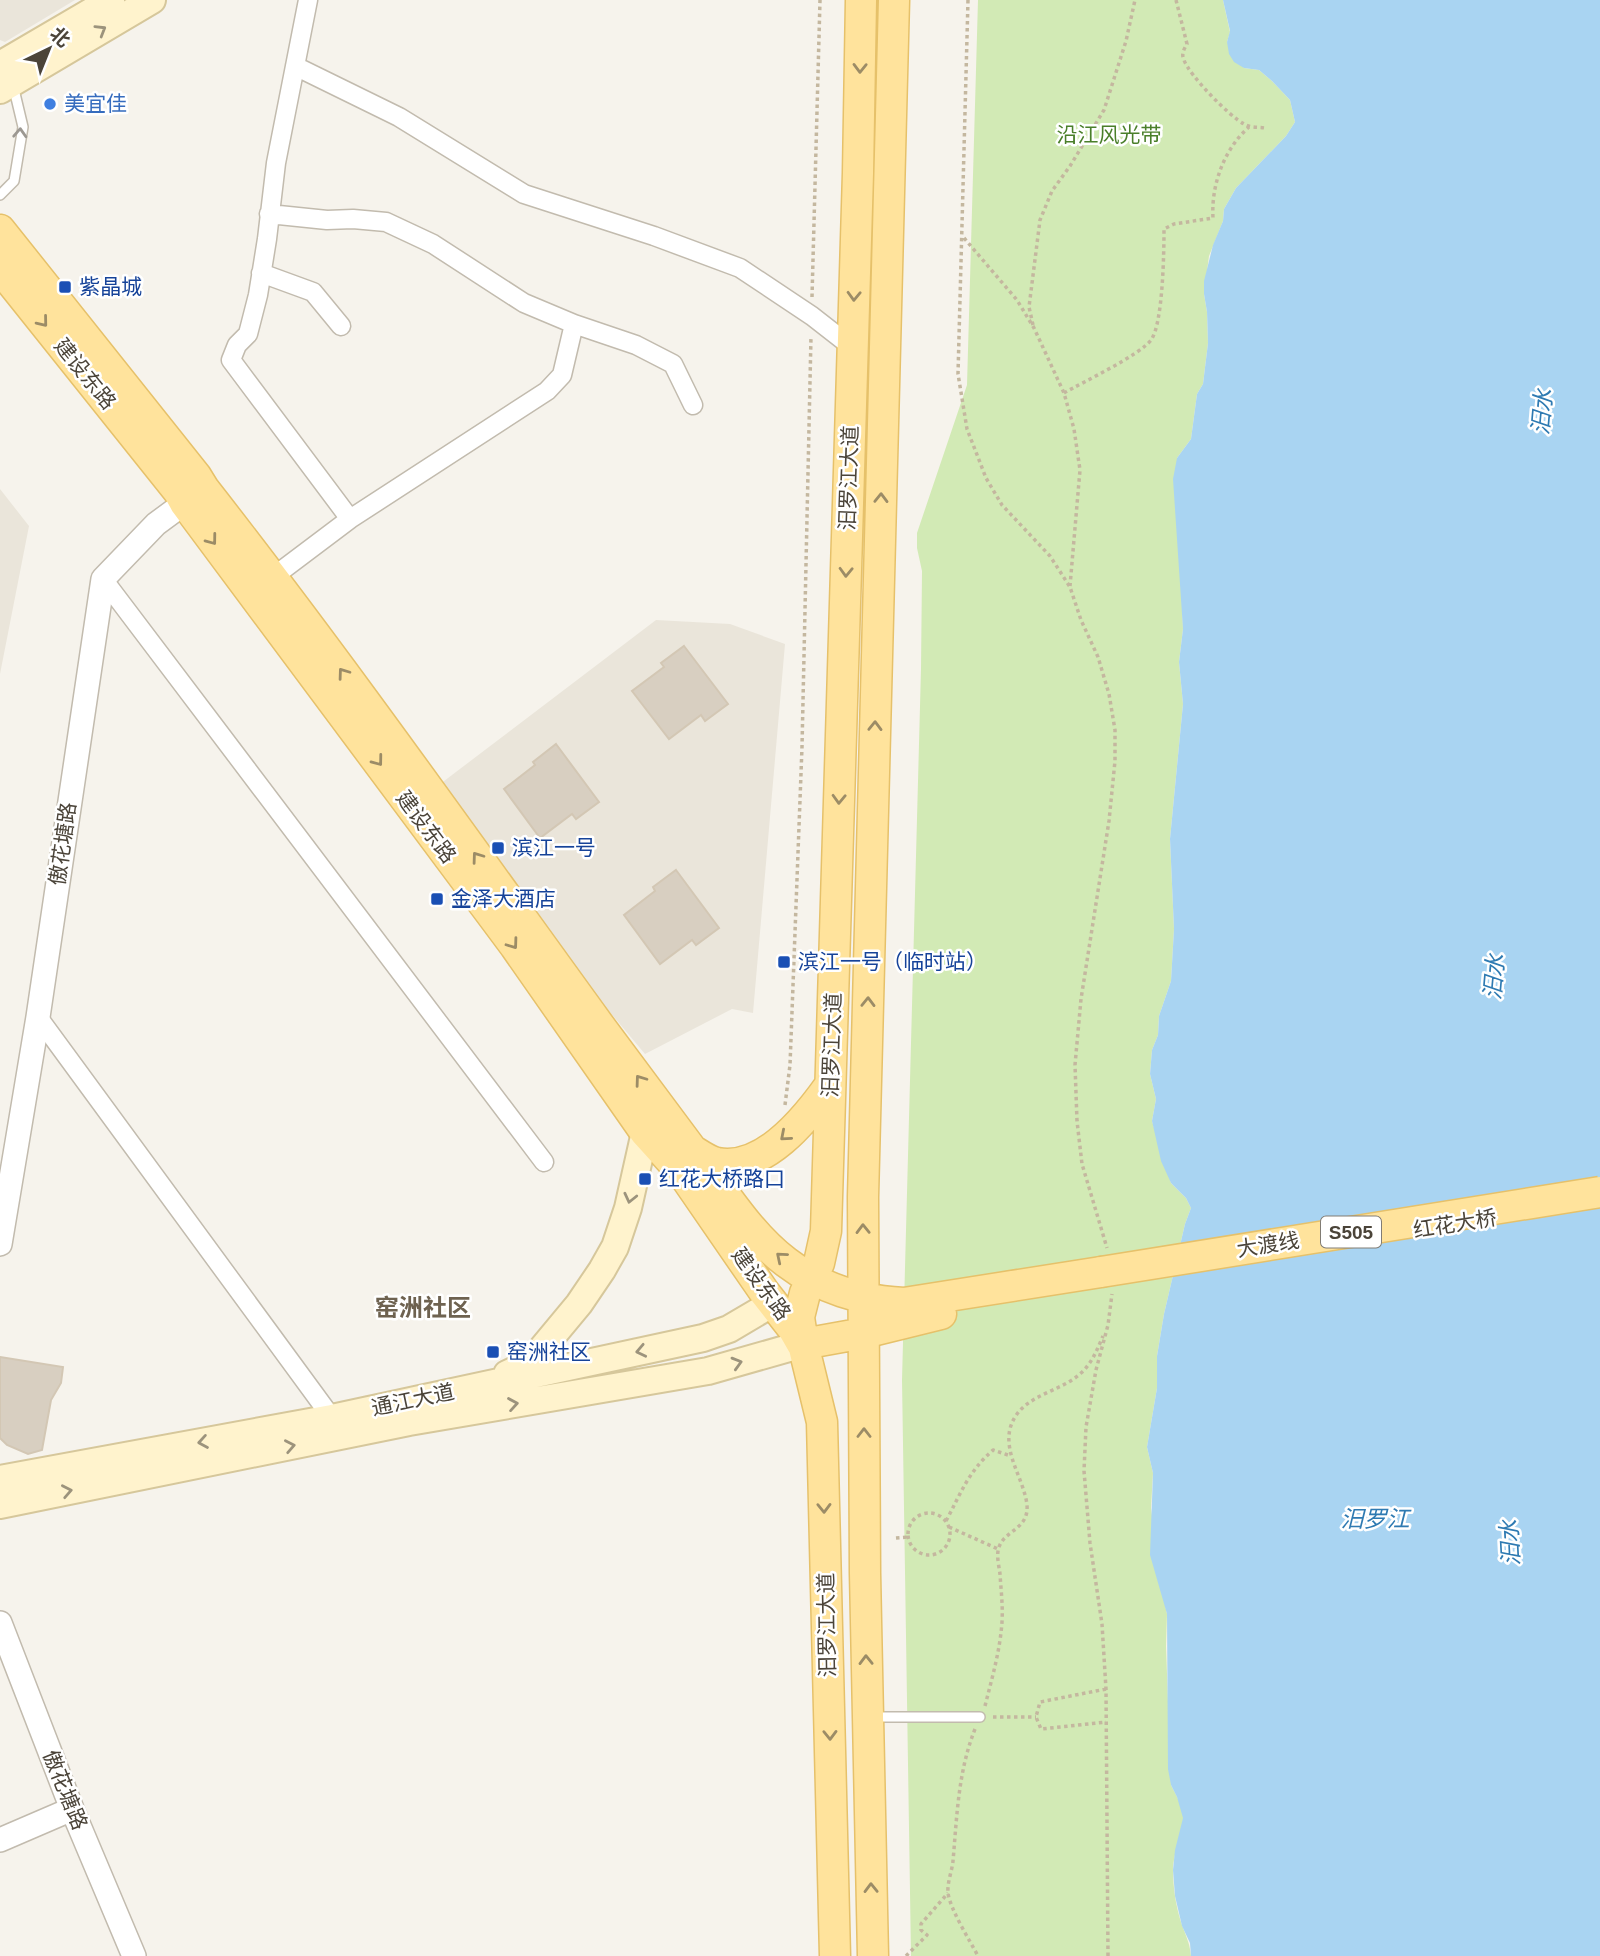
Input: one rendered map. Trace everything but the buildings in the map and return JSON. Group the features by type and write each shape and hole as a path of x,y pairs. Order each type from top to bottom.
{"main road":[{"path":"2,74 111,0"},
{"path":"2,74 152,0"},
{"name":"汨罗江大道","path":"835,1956 822,1422 799,1317 800,1308 819,1263 826,1231 861,0"},
{"name":"汨罗江大道","path":"873,1956 864,1573 863,1197 894,0"},
{"name":"建设东路","path":"0,230 191,490 645,1132 683,1174 803,1344 864,1333"},
{"name":"建设东路","path":"0,268 191,490 273,577 692,1150 760,1238 785,1261 812,1280 864,1298"},
{"path":"692,1150 714,1163 734,1164 751,1160 770,1149 809,1115 830,1086"},
{"path":"488,1384 530,1363 579,1304 602,1270 615,1247 628,1208 645,1132"},
{"name":"大渡线","path":"1106,1275 1600,1192"},
{"name":"红花大桥","path":"1106,1275 1600,1202"},
{"name":"S505","path":"864,1298 904,1303 1106,1275"},
{"name":"S505","path":"864,1333 1106,1275"},
{"name":"通江大道","path":"0,1505 334,1427 488,1384 703,1338 729,1329 773,1303 792,1287 812,1280"},
{"name":"通江大道","path":"0,1479 334,1427 409,1422 708,1371 803,1344"}],"street":[{"path":"308,0 276,163 261,273 248,334 237,345 231,360 350,519"},
{"path":"295,66 398,117 524,194 654,236 740,268 812,316 853,348"},
{"path":"269,214 386,222 433,244 524,303 574,324 636,345 673,364 693,405"},
{"path":"261,273 313,292 341,326"},
{"path":"273,577 350,519 547,391 562,375 574,324"},
{"path":"191,490 103,579 544,1162"},
{"path":"0,1158 90,575 105,554 148,514 191,490"},
{"name":"傲花塘路","path":"0,1244 38,1017 103,579"},
{"path":"38,1017 334,1427"},
{"name":"傲花塘路","path":"0,1623 67,1811 134,1956"},
{"path":"0,1660 67,1811 121,1956"},
{"path":"0,1840 67,1811"}],"lane":[{"path":"0,195 14,181 23,128 2,74"},
{"path":"867,1717 980,1717"}],"path":[{"path":"785,1105 790,1065 802,747 820,0"},
{"path":"968,0 958,374 967,429 986,478 1002,505 1050,556 1070,587 1098,657 1109,694 1115,730 1109,821 1081,999 1075,1065 1082,1164 1101,1226 1108,1325 1096,1370 1086,1427 1084,1471 1090,1543 1102,1625 1106,1689 1108,1956"},
{"path":"1034,328 1029,307 1040,220 1052,191 1104,110 1126,41 1135,0"},
{"path":"1176,0 1187,44 1182,58 1192,73 1228,112 1249,127 1265,128"},
{"path":"1064,393 1140,350 1152,339 1158,320 1164,229 1174,224 1213,218 1216,184 1225,158 1238,137 1249,127"},
{"path":"963,236 1017,300 1034,328 1064,393 1074,429 1080,470 1070,587"},
{"path":"978,1956 959,1921 948,1893 962,1771 999,1656 1003,1601 998,1549 1006,1536 1017,1529 1026,1517 1027,1506 1011,1456 1009,1434 1014,1418 1026,1405 1079,1375 1092,1360 1108,1325"},
{"path":"946,1521 969,1476 993,1450 1011,1456"},
{"path":"934,1513 946,1521 949,1527 948,1541 940,1552 933,1554 927,1555 914,1549 908,1537 910,1524 920,1514 934,1513"},
{"path":"949,1527 998,1549"},
{"path":"896,1538 908,1537"},
{"path":"1106,1689 1040,1702 1036,1717 1041,1730 1107,1722"},
{"path":"980,1717 1036,1717"},
{"path":"906,1956 927,1935 921,1930 921,1924 948,1893"}],"shaded area":[{"path":"0,0 75,0 5,42 0,40"},
{"path":"0,489 29,526 0,674"},
{"name":"滨江一号","path":"656,620 730,624 785,644 753,1013 732,1009 645,1054 427,794"}],"green space":[{"name":"沿江风光带","path":"978,0 1223,0 1230,32 1227,42 1244,68 1259,70 1290,100 1295,122 1286,136 1236,188 1224,209 1223,221 1209,256 1204,294 1208,343 1203,384 1197,394 1191,439 1177,458 1183,629 1179,662 1183,704 1170,839 1174,929 1171,981 1159,1016 1150,1074 1156,1099 1152,1121 1171,1183 1186,1198 1191,1208 1164,1314 1157,1356 1157,1388 1147,1447 1153,1473 1151,1508 1167,1614 1171,1785 1183,1816 1173,1864 1175,1898 1191,1956 911,1956 902,1380 921,669 922,571 917,533 967,385"}],"water":[{"name":"汨罗江","path":"1223,0 1600,0 1600,1956 1191,1956 1190,1943 1182,1926 1175,1896 1175,1850 1183,1818 1168,1769 1167,1614 1150,1555 1153,1473 1147,1447 1157,1388 1157,1356 1164,1314 1191,1208 1186,1198 1171,1183 1161,1161 1152,1121 1156,1099 1150,1074 1159,1016 1171,981 1174,929 1170,839 1183,704 1179,662 1183,629 1173,479 1177,458 1191,439 1197,394 1203,384 1208,343 1204,281 1213,245 1223,221 1224,209 1236,188 1286,136 1295,122 1290,100 1272,81 1259,70 1244,68 1234,62 1229,54 1227,42 1230,31"}],"place":[{"name":"美宜佳","path":"50,104"},
{"name":"紫晶城","path":"65,287"},
{"name":"滨江一号","path":"498,848"},
{"name":"金泽大酒店","path":"437,899"},
{"name":"滨江一号（临时站）","path":"784,962"},
{"name":"红花大桥路口","path":"645,1179"},
{"name":"窑洲社区","path":"493,1352"}],"district":[{"name":"窑洲社区","path":"423,1308"}],"water label":[{"name":"汨水","path":"1542,412"},
{"name":"汨水","path":"1494,977"},
{"name":"汨水","path":"1510,1543"}]}
